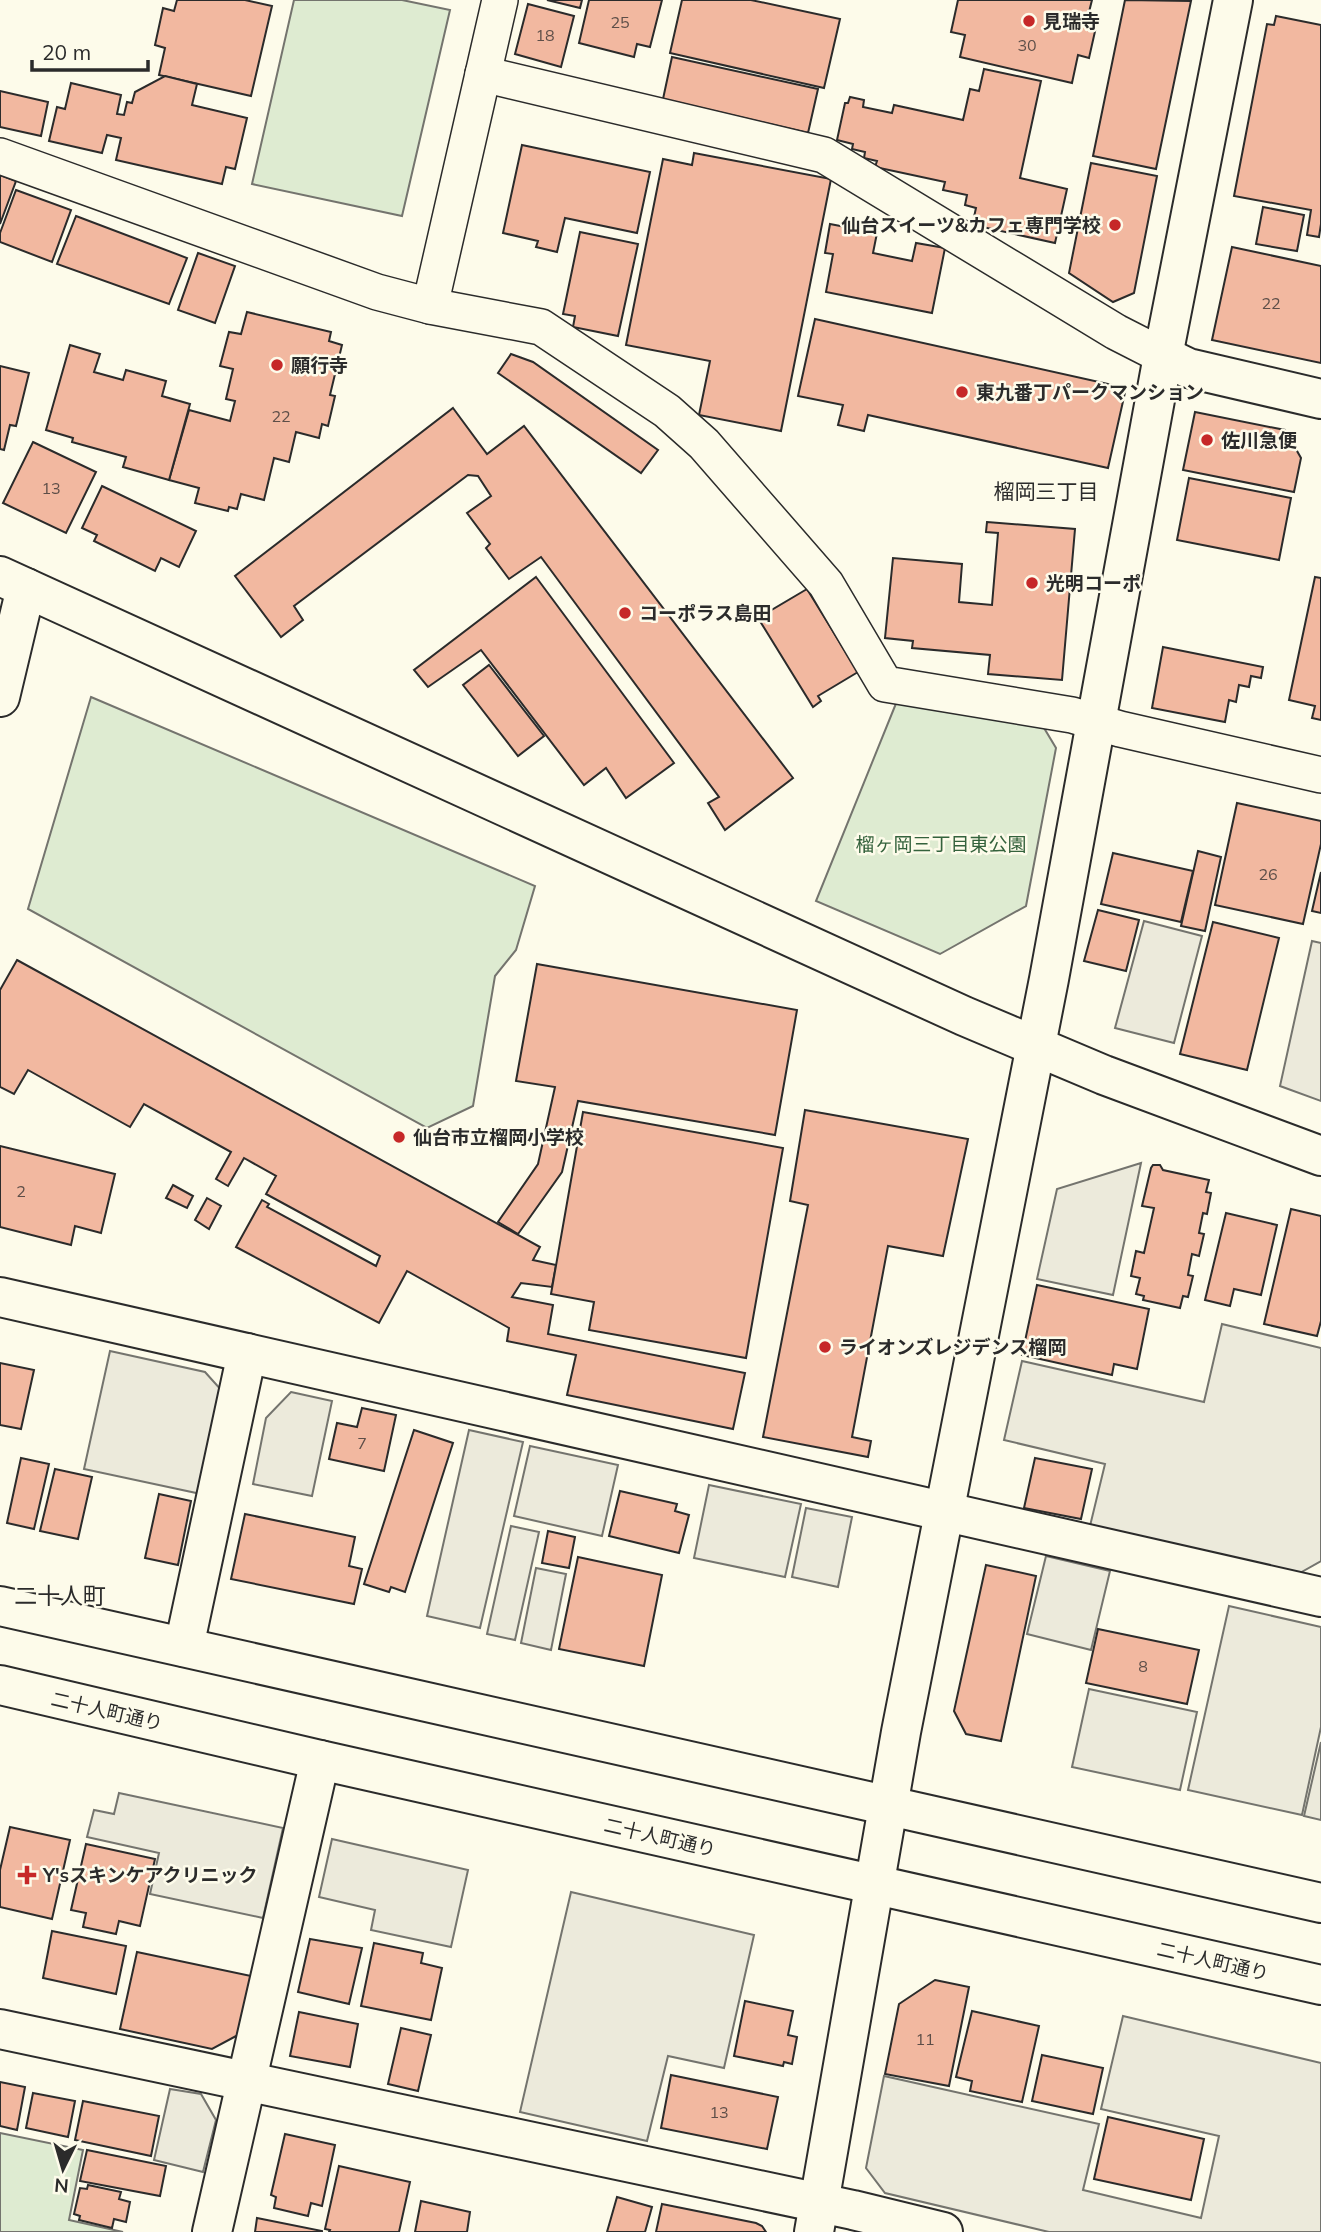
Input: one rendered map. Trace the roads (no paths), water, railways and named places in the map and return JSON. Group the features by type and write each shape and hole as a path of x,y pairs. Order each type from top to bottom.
{"street":[{"path":"430,306 500,0"},
{"path":"816,2218 888,1805 1036,1046 1163,356 1233,0"},
{"path":"483,74 824,155 1124,337 1188,368 1321,399"},
{"path":"0,156 377,292 430,306 541,327 667,411 704,444 826,584 885,684 1072,715 1321,775"},
{"path":"0,697 13,582 964,1016 1104,1075 1321,1156"},
{"path":"0,1297 1321,1597"},
{"path":"184,1647 247,1353"},
{"path":"0,1606 1321,1903"},
{"name":"二十人町通り","path":"0,1685 874,1886 1321,1985"},
{"path":"212,2232 320,1760"},
{"path":"0,2029 247,2082 816,2218 943,2232"}],"place":[{"name":"見瑞寺","path":"1029,21"},
{"name":"仙台スイーツ&カフェ専門学校","path":"1115,225"},
{"name":"願行寺","path":"277,365"},
{"name":"東九番丁パークマンション","path":"962,392"},
{"name":"佐川急便","path":"1207,440"},
{"name":"光明コーポ","path":"1032,583"},
{"name":"コーポラス島田","path":"625,613"},
{"name":"仙台市立榴岡小学校","path":"399,1137"},
{"name":"ライオンズレジデンス榴岡","path":"825,1347"},
{"name":"Y′sスキンケアクリニック","path":"27,1875"}],"district":[{"name":"榴岡三丁目","path":"1046,491"},
{"name":"二十人町","path":"60,1595"}],"park label":[{"name":"榴ヶ岡三丁目東公園","path":"941,844"}]}
